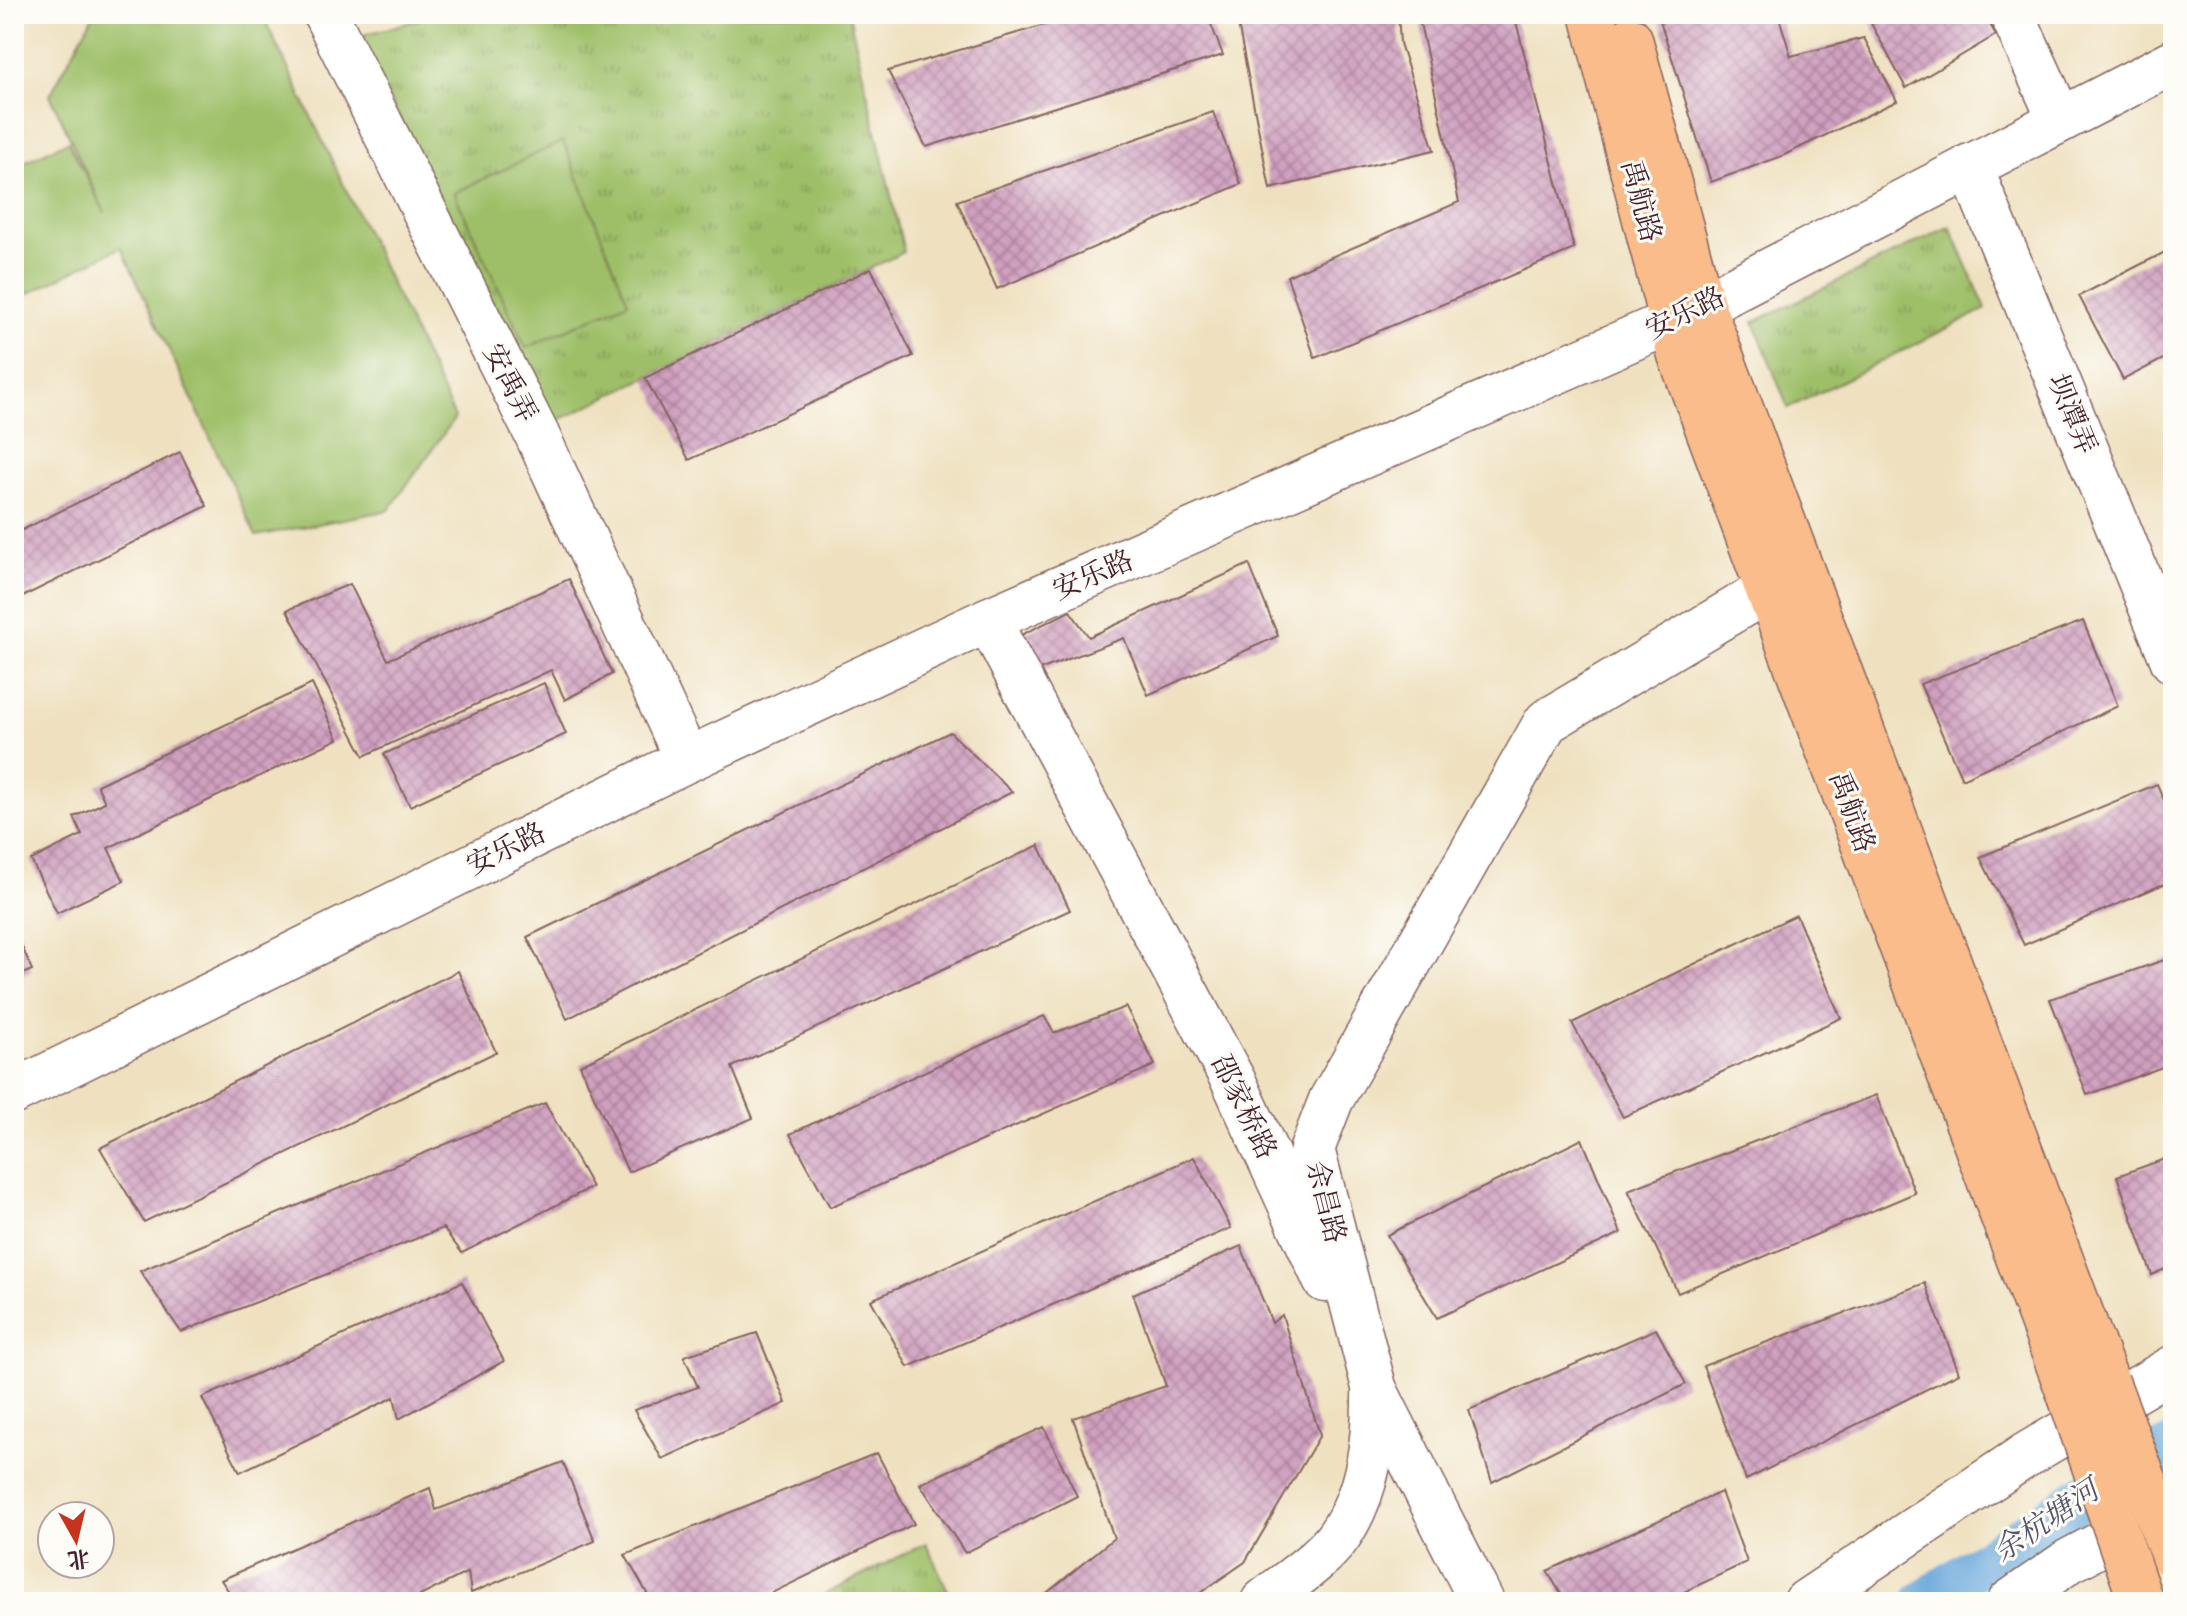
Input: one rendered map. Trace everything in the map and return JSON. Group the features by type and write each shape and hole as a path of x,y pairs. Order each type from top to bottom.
{"main road":[{"name":"禹航路","path":"1592,14 1687,313 2089,1389 2141,1602"},
{"name":"禹航路","path":"1623,14 1687,313 1680,355 1769,589 2089,1389"},
{"path":"2089,1389 2173,1556"}],"street":[{"name":"安禹弄","path":"331,14 326,15 537,435 687,760"},
{"path":"2012,14 2060,120"},
{"name":"安乐路","path":"14,1092 687,760 988,620 1687,313 2173,62"},
{"name":"坝潭弄","path":"1970,166 2173,661"},
{"name":"余昌路","path":"1263,1602 1337,1539 1357,1502 1369,1463 1374,1425 1374,1387 1312,1149 1331,1100 1546,722 1769,589"},
{"name":"邵家桥路","path":"988,620 1235,1084 1374,1387 1482,1602"},
{"path":"1806,1602 2026,1455 2173,1368"},
{"path":"2010,1602 2069,1561 2173,1505"}],"green space":[{"path":"94,14 262,14 455,418 389,510 256,536 121,247 28,294 14,267 14,167 68,141 105,213 50,95"},
{"path":"440,14 849,14 904,252 549,425 359,36"},
{"path":"563,141 628,302 526,348 454,193"},
{"path":"1950,226 1986,309 1788,408 1754,322"},
{"path":"926,1543 953,1602 810,1602"}],"building":[{"path":"1082,14 1207,14 1223,55 926,147 888,71"},
{"path":"1236,14 1398,14 1400,43 1434,150 1270,189"},
{"path":"1418,14 1514,14 1574,249 1315,358 1287,276 1459,202"},
{"path":"1658,14 1778,14 1791,56 1864,38 1897,101 1782,156 1711,182"},
{"path":"1866,14 1984,14 1996,35 1906,88"},
{"path":"1213,112 1241,184 997,289 957,201"},
{"path":"2173,248 2173,354 2123,380 2079,296"},
{"path":"871,268 913,356 689,460 645,378"},
{"path":"180,452 207,506 14,601 14,534"},
{"path":"1249,564 1278,636 1148,695 1124,638 1034,672 1015,638 1070,611 1089,637"},
{"path":"569,579 612,674 565,700 551,670 364,756 287,610 350,584 388,660"},
{"path":"2083,621 2118,706 1962,779 1920,684"},
{"path":"544,683 566,734 410,806 384,754"},
{"path":"312,684 338,739 108,848 124,881 57,913 31,860 82,835 74,817 105,802 97,785"},
{"path":"950,732 1012,792 567,1019 527,937"},
{"path":"2157,784 2173,822 2173,880 2024,945 1980,857"},
{"path":"1039,845 1070,910 732,1067 753,1118 628,1172 580,1065"},
{"path":"1796,915 1841,1018 1623,1117 1572,1023"},
{"path":"14,928 32,970 14,978"},
{"path":"2173,957 2173,1063 2087,1095 2050,999"},
{"path":"458,971 496,1052 144,1222 100,1148"},
{"path":"1126,1007 1155,1065 830,1207 790,1134 1044,1016 1054,1033"},
{"path":"1876,1095 1915,1193 1678,1293 1628,1190"},
{"path":"545,1103 592,1187 462,1253 443,1228 181,1332 140,1271"},
{"path":"1582,1139 1621,1233 1437,1318 1387,1235"},
{"path":"2173,1156 2173,1265 2152,1275 2117,1176"},
{"path":"1194,1157 1231,1228 908,1367 871,1300"},
{"path":"1241,1246 1272,1323 1282,1315 1320,1435 1245,1562 1187,1602 1036,1602 1114,1538 1073,1418 1166,1386 1133,1294"},
{"path":"462,1282 504,1361 399,1419 394,1397 240,1472 202,1398"},
{"path":"1925,1283 1959,1373 1746,1480 1703,1366"},
{"path":"1656,1329 1686,1384 1492,1482 1469,1410"},
{"path":"757,1333 786,1403 662,1459 634,1410 698,1387 684,1356"},
{"path":"1044,1427 1077,1496 965,1553 920,1484"},
{"path":"877,1453 914,1524 753,1602 652,1602 625,1555"},
{"path":"563,1462 595,1541 471,1593 468,1572 408,1602 236,1602 221,1580 430,1488 436,1510"},
{"path":"1721,1492 1747,1562 1663,1602 1566,1602 1547,1571"}],"waterway":[{"name":"余杭塘河","path":"1924,1602 2108,1480 2173,1447"}]}
